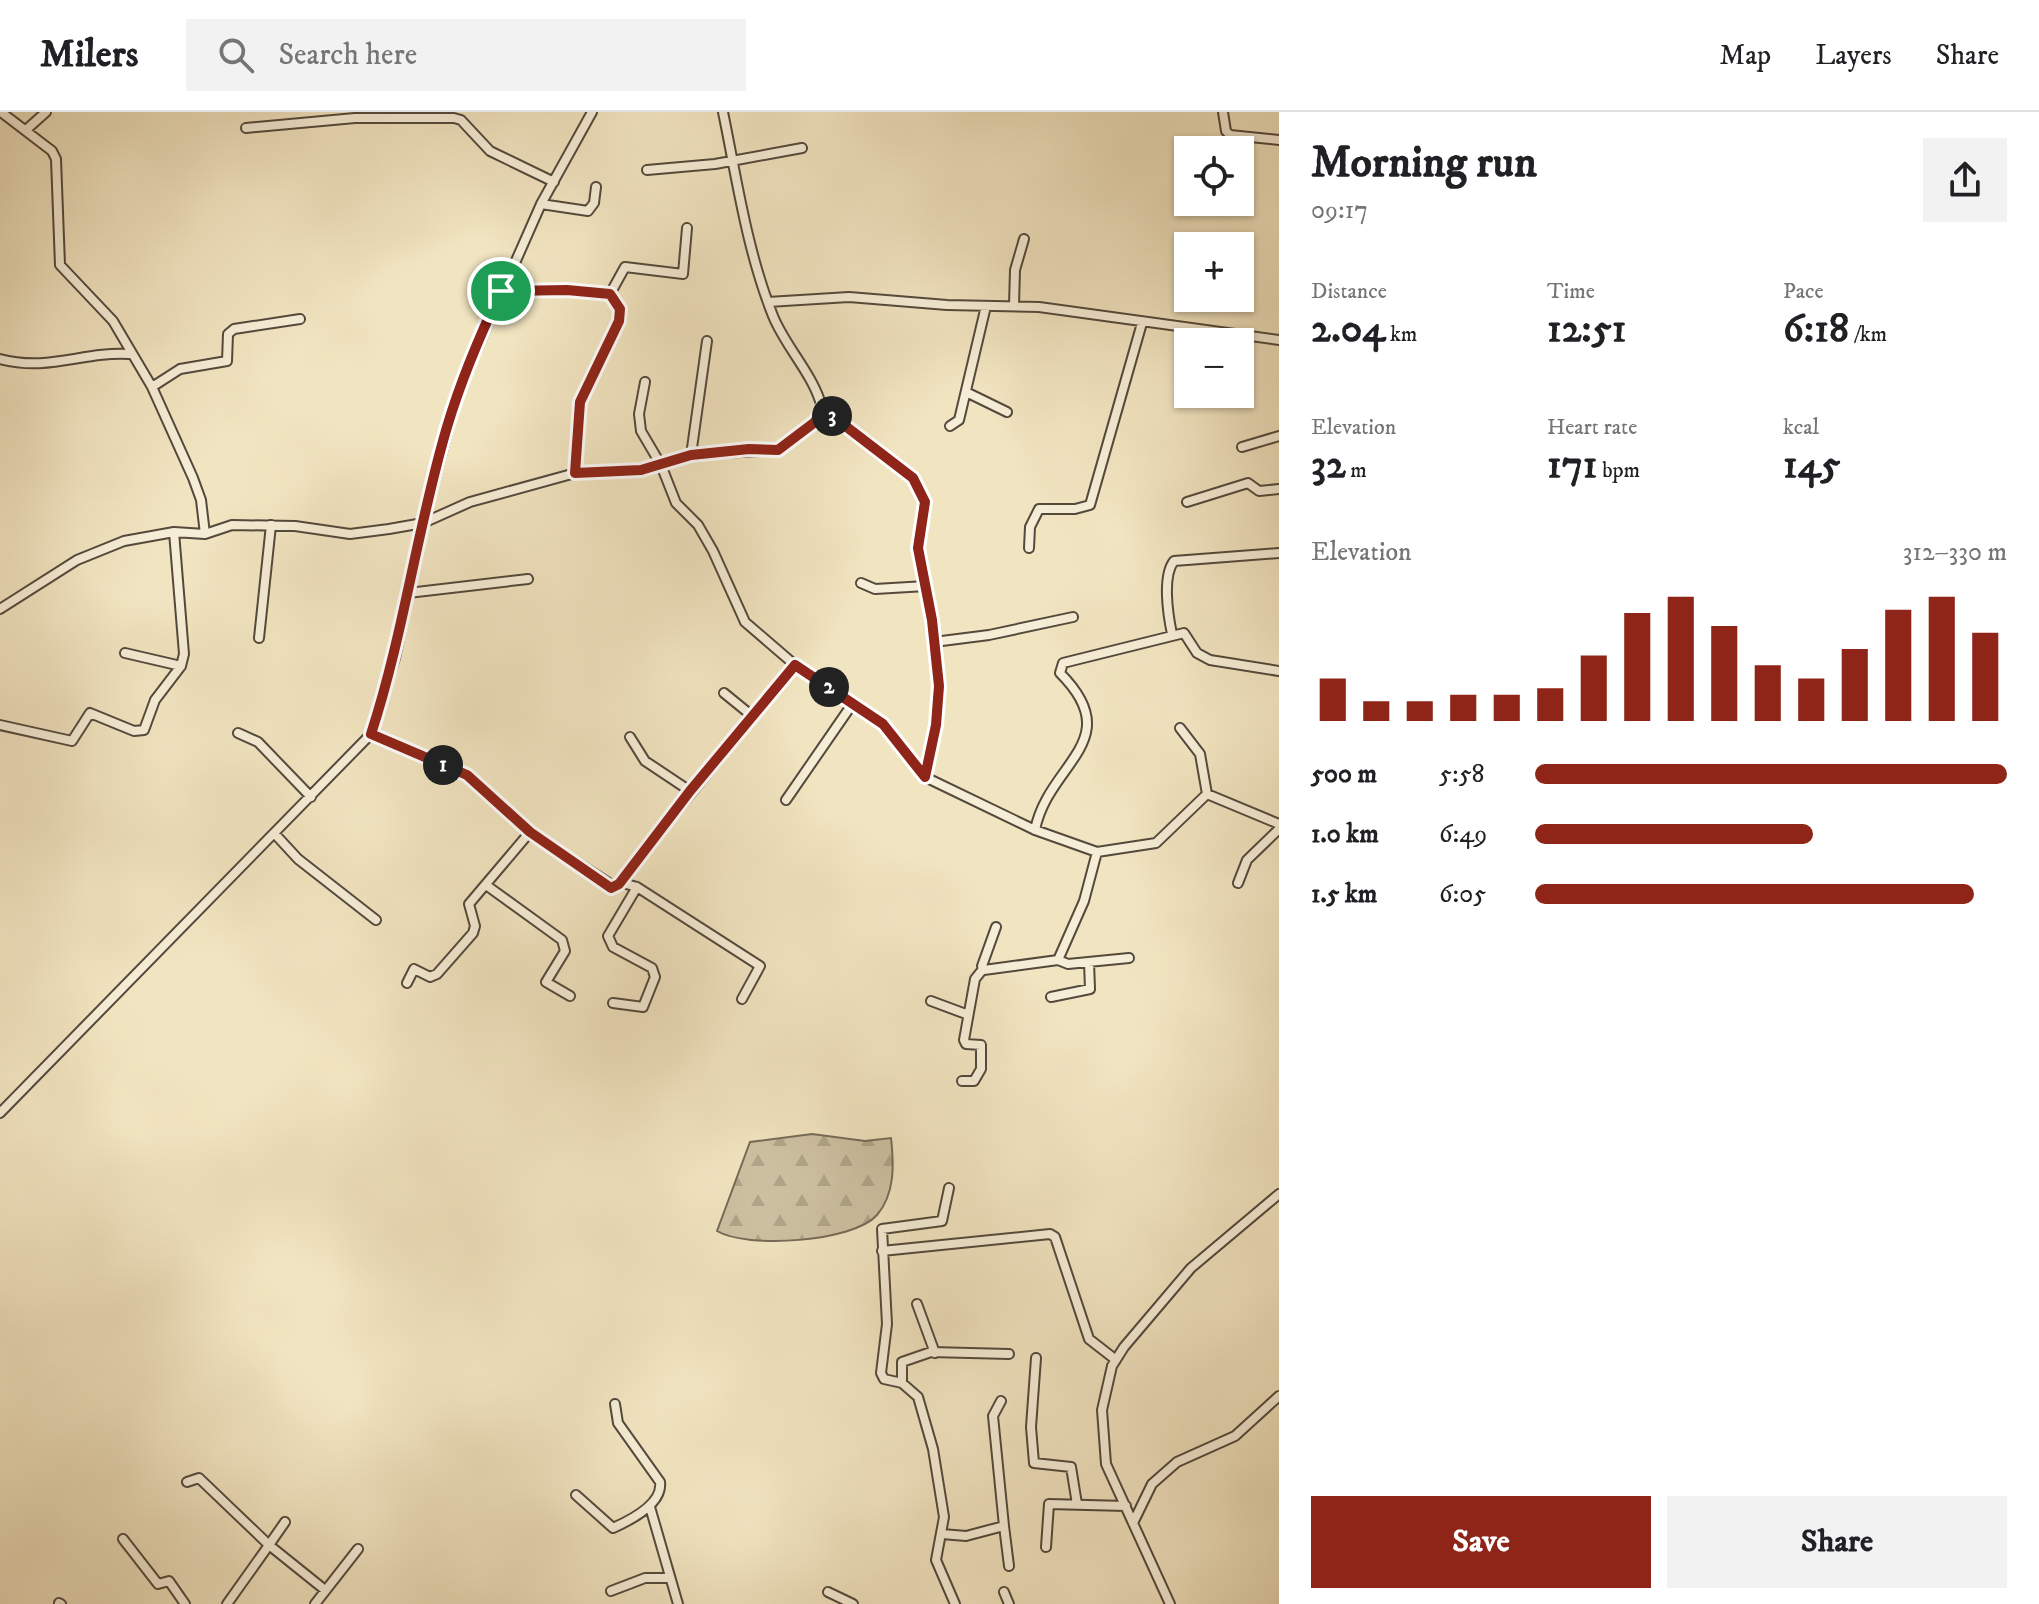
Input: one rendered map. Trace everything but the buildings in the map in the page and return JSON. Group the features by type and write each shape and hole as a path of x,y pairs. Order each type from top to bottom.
{"street":[{"path":"1,112 27,129 52,151 56,159 60,265 113,321 152,387 201,500 205,534"},
{"path":"27,129 46,112"},
{"path":"0,1113 371,734 395,658 423,523 458,392 541,204 592,112"},
{"path":"723,112 747,230 768,302 822,408 892,459 918,485 925,502 918,548 934,642 938,712 925,777"},
{"path":"1223,112 1226,131 1230,135 1279,140"},
{"path":"246,128 355,118 454,118 461,120 495,155 554,182"},
{"path":"647,170 802,148"},
{"path":"541,204 588,211 594,203 596,187"},
{"path":"610,294 625,267 683,274 687,228"},
{"path":"1014,305 1015,270 1024,239"},
{"path":"501,291 567,290 610,294 619,305 620,315 578,409 575,473"},
{"path":"768,302 876,297 986,306 1014,305 1279,338"},
{"path":"950,426 958,422 986,306"},
{"path":"152,387 180,369 227,361 228,334 234,329 300,319"},
{"path":"1029,548 1029,531 1039,509 1075,509 1090,505 1142,323"},
{"path":"691,455 707,341"},
{"path":"0,359 25,366 114,353 130,354"},
{"path":"645,382 639,423 676,503 698,525 713,551 745,622 795,665 883,724 925,777 1035,830 1097,852 1156,843 1207,794"},
{"path":"966,392 1007,412"},
{"path":"0,609 93,552 124,541 174,532 205,534 232,525 271,525 350,534 423,523 470,502 575,473 641,470 691,455 749,449 778,450 815,422 822,408"},
{"path":"1242,447 1279,436"},
{"path":"1187,502 1248,483 1259,491 1279,489"},
{"path":"259,638 271,525"},
{"path":"0,725 72,741 90,713 141,732 155,700 181,666 185,635 174,532"},
{"path":"1172,634 1169,582 1170,567 1174,561 1279,553"},
{"path":"408,593 528,579"},
{"path":"861,583 875,589 926,586"},
{"path":"934,642 989,635 1073,617"},
{"path":"1035,830 1039,808 1077,754 1088,727 1085,703 1060,673 1061,665 1074,658 1172,634 1187,634 1197,653 1210,660 1279,671"},
{"path":"125,653 181,666"},
{"path":"371,734 467,775 530,832 609,887 619,882 751,715 795,665"},
{"path":"724,693 751,715"},
{"path":"786,800 853,703"},
{"path":"1180,728 1200,754 1207,794"},
{"path":"238,733 258,742 311,797"},
{"path":"630,737 645,761 690,791"},
{"path":"1207,794 1279,826 1247,860 1238,883"},
{"path":"407,983 414,969 435,976 473,933 475,926 468,907 530,832"},
{"path":"274,833 298,859 376,920"},
{"path":"1058,960 1082,906 1097,852"},
{"path":"619,882 637,887 760,966 742,999"},
{"path":"486,885 562,940 565,951 546,982 570,996"},
{"path":"613,1003 643,1007 655,977 652,968 613,947 608,936 637,887"},
{"path":"962,1081 977,1079 982,1056 980,1045 964,1042 966,1014 975,979 983,969 996,927"},
{"path":"983,969 1058,960 1068,964 1129,958"},
{"path":"1051,997 1090,989 1089,962"},
{"path":"931,1001 966,1014"},
{"path":"949,1188 942,1221 884,1227 882,1251 887,1324 881,1373 884,1379 902,1383 918,1397 931,1438 944,1517 936,1560 955,1604"},
{"path":"1170,1604 1106,1464 1102,1410 1116,1360 1191,1268 1279,1194"},
{"path":"882,1251 1050,1234 1055,1237 1089,1339 1116,1360"},
{"path":"917,1304 935,1353"},
{"path":"902,1383 902,1362 935,1353 1009,1354"},
{"path":"1036,1358 1031,1427 1034,1463 1071,1467 1077,1504"},
{"path":"1133,1523 1152,1484 1169,1469 1206,1447 1235,1436 1279,1396"},
{"path":"1001,1401 993,1416 1009,1566"},
{"path":"576,1495 608,1527 618,1527 650,1507 662,1485 618,1423 615,1404"},
{"path":"187,1482 199,1478 269,1545 325,1590"},
{"path":"1046,1547 1048,1507 1077,1504 1126,1506"},
{"path":"650,1507 654,1509 668,1578 678,1604"},
{"path":"227,1604 285,1522"},
{"path":"942,1534 966,1536 1004,1526"},
{"path":"123,1539 158,1584 169,1581 185,1604"},
{"path":"315,1604 358,1549"},
{"path":"611,1591 645,1578 668,1578"},
{"path":"828,1592 853,1604"},
{"path":"1004,1592 1009,1604"}],"green space":[{"path":"812,1134 865,1141 891,1138 893,1169 890,1189 877,1215 846,1231 799,1240 751,1240 717,1231 750,1142"}],"route":[{"path":"567,290 610,294 619,305 619,321 578,409 575,473 641,470 691,455 749,449 778,450 817,421 822,408 913,478 925,502 918,548 932,620 939,686 936,725 925,777 912,765 883,724 795,665 751,715 619,884 611,888 530,832 472,778 371,734 395,658 447,426 469,362 501,291 567,290"}]}
